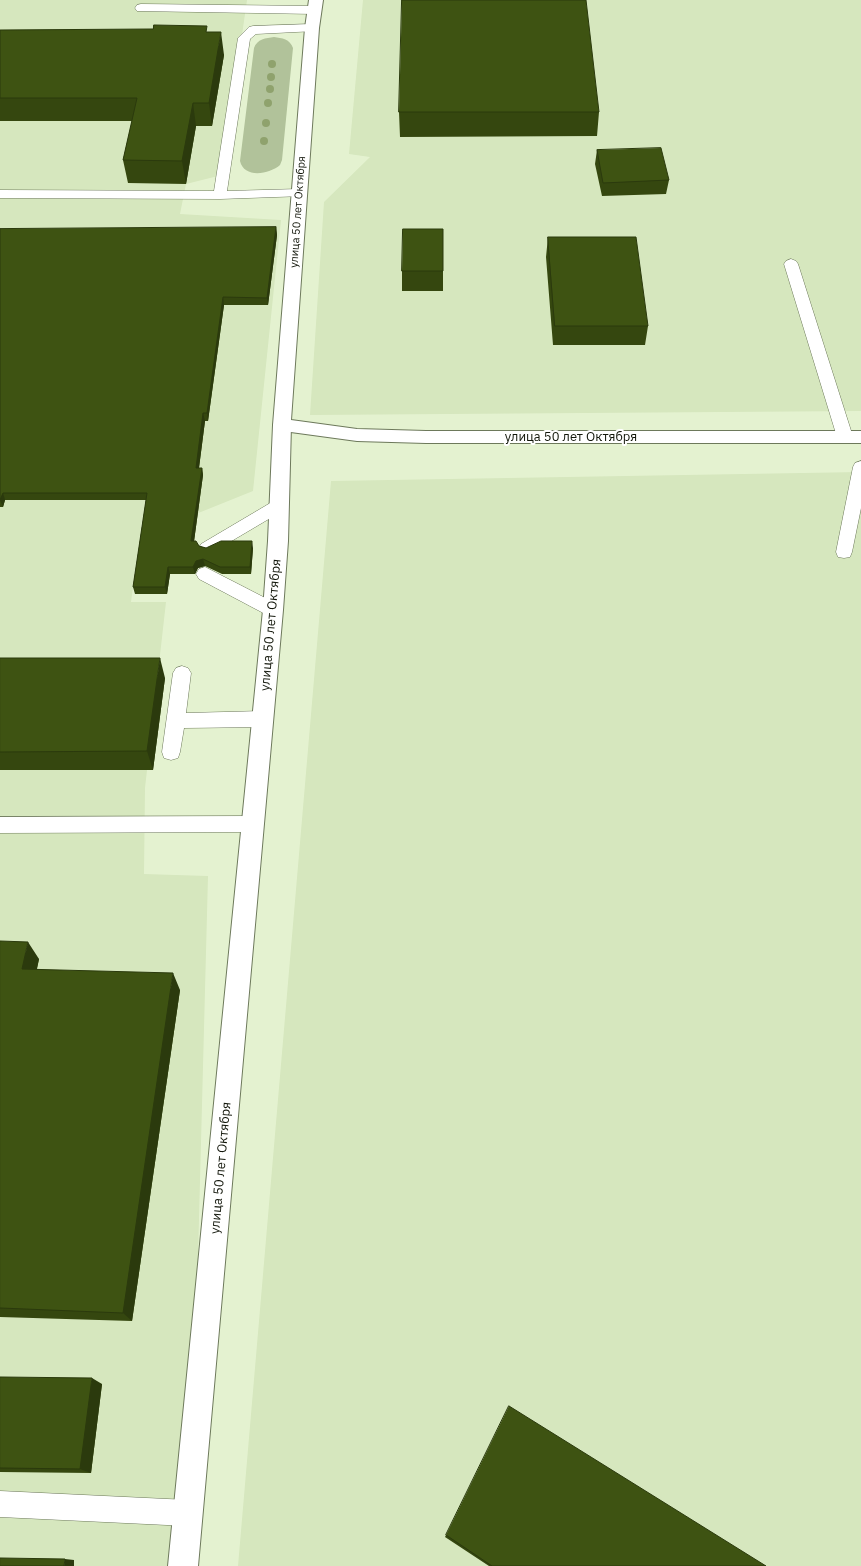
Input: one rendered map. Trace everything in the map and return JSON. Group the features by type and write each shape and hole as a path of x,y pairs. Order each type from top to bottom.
{"street":[{"name":"улица 50 лет Октября","path":"183,1566 273,610 278,541 278,506 282,425 299,193 315,5"},
{"name":"улица 50 лет Октября","path":"282,425 357,435 426,438 853,437"}],"lane":[{"path":"141,8 315,5"},
{"path":"220,195 244,38 253,30 312,28"},
{"path":"0,194 220,195 299,193"},
{"path":"791,264 853,437"},
{"path":"844,552 861,467"},
{"path":"207,548 278,506"},
{"path":"205,574 273,610"},
{"path":"171,752 182,673"},
{"path":"176,721 263,719"},
{"path":"0,825 253,824"},
{"path":"0,1504 188,1513"}],"shaded area":[{"path":"0,0 247,0 222,175 186,184 180,214 281,220 253,491 186,518 142,520 131,602 166,602 145,788 144,874 208,876 196,1333 172,1566 0,1566"},
{"path":"363,0 861,0 861,411 310,415 324,202 370,157 349,154"},
{"path":"274,37 288,41 293,48 282,160 280,165 270,171 252,173 242,167 240,161 254,48 260,41"},
{"path":"861,472 861,1566 238,1566 331,481"}],"building":[{"path":"402,0 586,0 599,112 399,112"},
{"path":"154,25 207,26 206,32 221,32 209,103 193,103 182,161 123,160 137,98 0,98 0,30 153,29"},
{"path":"661,148 669,180 603,183 597,150"},
{"path":"276,227 267,298 223,297 207,413 203,413 196,468 202,468 191,541 196,541 199,546 206,548 221,541 252,541 250,567 220,567 203,559 196,561 193,567 168,567 165,587 133,587 147,493 3,493 0,500 0,229"},
{"path":"403,229 443,229 443,271 402,271"},
{"path":"548,237 636,237 648,326 555,326"},
{"path":"0,658 160,658 147,751 0,752"},
{"path":"0,941 28,942 22,969 173,973 123,1313 0,1308"},
{"path":"0,1377 92,1378 80,1469 0,1468"},
{"path":"509,1406 766,1566 492,1566 446,1535"},
{"path":"0,1558 65,1559 64,1566 0,1566"}]}
